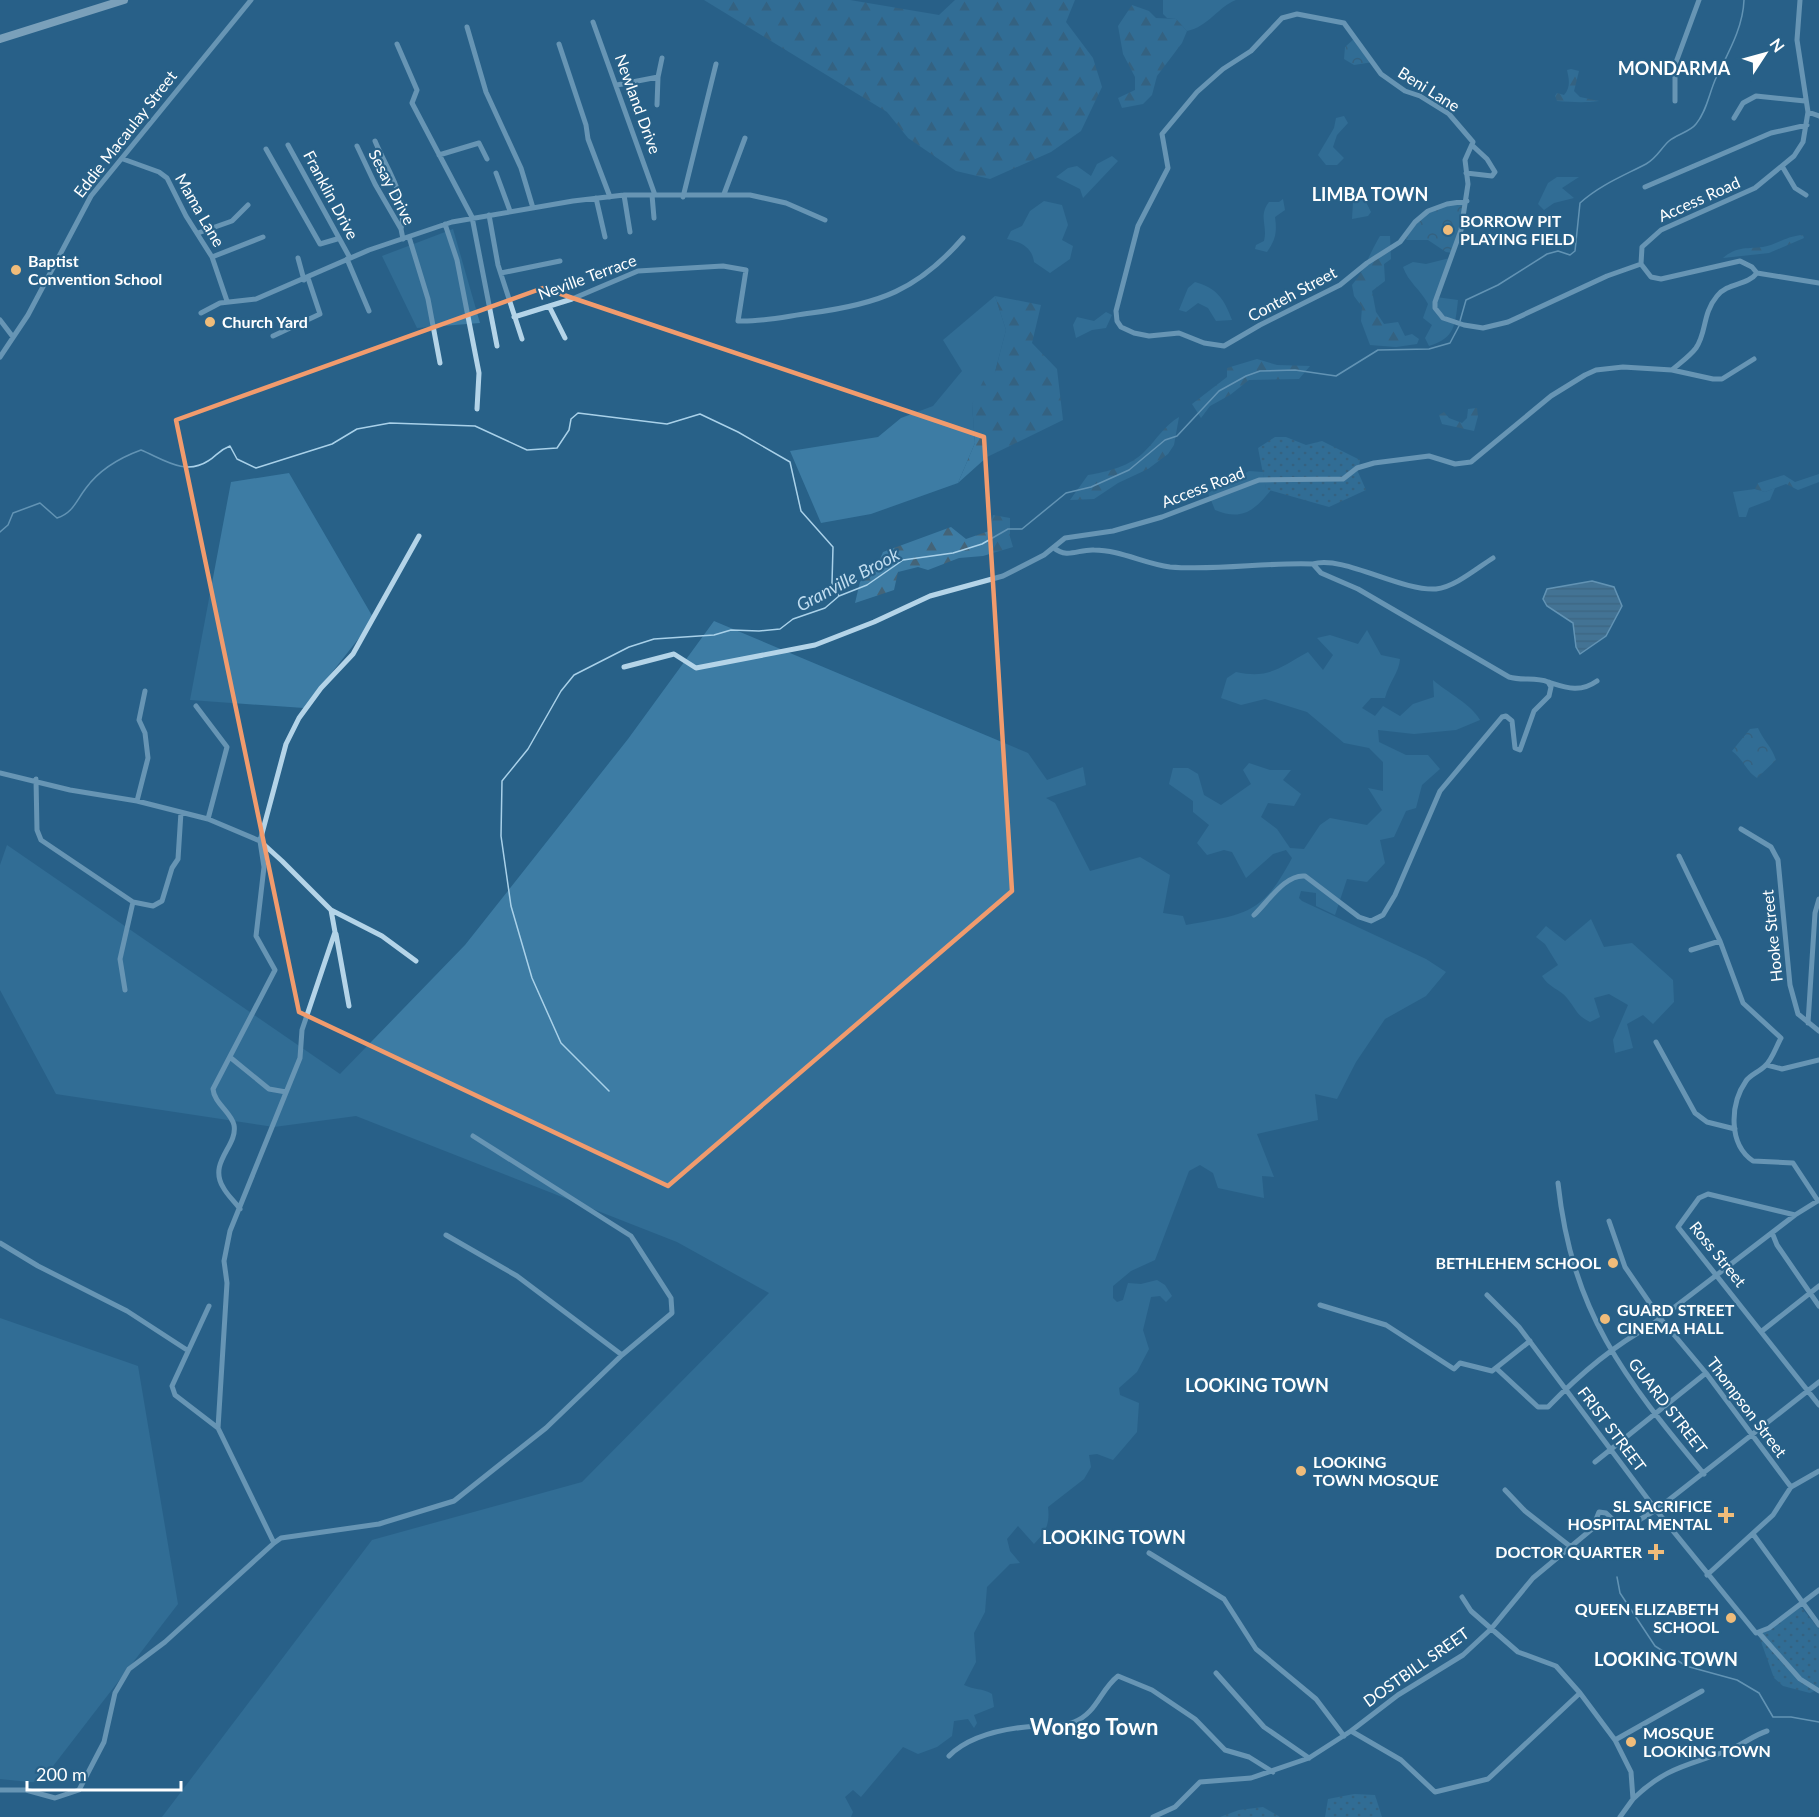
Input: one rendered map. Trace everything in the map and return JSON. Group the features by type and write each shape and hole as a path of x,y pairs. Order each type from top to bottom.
{"street":[{"path":"0,39 124,0"},
{"name":"Eddie Macaulay Street","path":"0,357 38,297 87,201 251,0"},
{"path":"1675,100 1676,65 1700,0"},
{"name":"Access Road","path":"1641,264 1642,247 1650,237 1742,196 1794,156 1803,142 1808,112 1797,40 1800,0"},
{"name":"Beni Lane","path":"1179,333 1149,336 1134,333 1121,327 1115,316 1138,226 1168,168 1161,141 1164,130 1210,80 1251,51 1278,22 1288,15 1298,14 1349,26 1381,74 1449,114 1472,138 1473,146 1487,159 1495,172 1492,176 1466,172"},
{"name":"Newland Drive","path":"593,22 617,85 653,195 654,218"},
{"path":"467,27 486,92 521,168 532,208"},
{"path":"397,44 417,90 412,103 440,155 454,188 472,217 477,238 481,278 494,322 497,346"},
{"path":"559,44 586,125 588,139 610,197"},
{"path":"657,105 658,77 662,58"},
{"path":"683,197 716,64"},
{"path":"617,85 658,77"},
{"path":"1734,118 1743,103 1756,96 1805,101"},
{"path":"1808,112 1819,116"},
{"path":"1646,187 1771,133 1807,125"},
{"path":"724,194 745,138"},
{"path":"375,141 397,187 402,216 401,229"},
{"path":"440,155 479,143 487,159"},
{"name":"Franklin Drive","path":"288,145 314,188 348,259 369,311"},
{"name":"Sesay Drive","path":"357,146 375,184 406,238 428,299 440,363"},
{"path":"1473,146 1465,160 1467,201 1461,230 1435,302 1438,313 1454,322 1483,328 1508,322 1607,276 1641,264 1651,277 1661,279 1740,261 1752,267 1757,273 1819,283"},
{"path":"266,149 320,244 338,239"},
{"name":"Mama Lane","path":"123,159 159,172 167,178 186,216 212,256 227,302"},
{"path":"1782,166 1795,188 1806,195"},
{"path":"496,173 510,211"},
{"path":"201,313 227,302 256,299 348,259 445,224 472,217 596,198 624,195 683,197 724,194 771,199 825,220"},
{"path":"624,195 630,232"},
{"path":"596,198 605,237"},
{"name":"Conteh Street","path":"1179,333 1204,343 1224,346 1347,280 1367,262 1400,242 1415,222 1428,211 1447,204 1467,201"},
{"path":"198,233 232,221 248,205"},
{"path":"489,215 501,273 522,339"},
{"path":"445,224 457,261 479,374 477,409"},
{"path":"212,256 263,237"},
{"name":"Neville Terrace","path":"514,317 549,306 638,271 723,266 746,272 738,321 788,318 844,310 899,290 935,268 963,238"},
{"path":"273,336 320,314 298,258"},
{"path":"501,273 560,261"},
{"path":"1672,370 1696,348 1706,312 1718,295 1727,287 1748,281 1757,273"},
{"path":"549,306 565,338"},
{"path":"0,320 13,337"},
{"name":"Access Road","path":"624,667 674,654 696,668 815,645 874,622 930,596 1003,576 1054,548 1065,538 1113,531 1162,517 1259,480 1343,479 1357,468 1374,463 1429,456 1455,464 1471,462 1551,396 1596,370 1623,367 1672,370 1722,379 1754,359"},
{"path":"240,1209 220,1181 220,1159 235,1132 233,1121 213,1089 275,970 256,936 264,867 260,841 286,744 299,718 321,688 353,654 420,536"},
{"path":"1054,548 1063,554 1093,549 1113,552 1169,567 1274,562 1313,564 1328,561 1383,579 1436,589 1451,584 1494,558"},
{"path":"1313,564 1332,579 1358,589 1509,677 1548,681 1576,690 1588,687 1597,681"},
{"path":"1254,915 1288,879 1296,875 1305,876 1359,917 1371,921 1378,919 1395,895 1440,791 1502,717 1506,716 1512,721 1515,748 1520,750 1534,711 1552,692 1548,681"},
{"path":"136,801 148,758 145,733 139,720 145,691"},
{"path":"196,706 227,747 208,819"},
{"path":"0,773 36,779 70,790 136,801 208,819 260,841 331,910 382,936 416,961"},
{"path":"36,779 37,830 41,840 133,902 153,906 162,901 172,868 178,859 181,812"},
{"name":"Hooke Street","path":"1741,829 1771,847 1778,860 1790,985 1798,1014 1808,1023"},
{"path":"1497,1369 1540,1408 1548,1407 1566,1389 1611,1353 1773,1235 1795,1215 1818,1201 1797,1168 1787,1161 1753,1161 1739,1148 1735,1129 1737,1103 1745,1082 1767,1065 1780,1036 1743,1003 1720,941 1679,856"},
{"name":"Hooke Street","path":"1808,1023 1815,913 1819,899"},
{"path":"125,990 120,959 133,902"},
{"path":"331,910 349,1006"},
{"path":"274,1543 220,1438 218,1428 227,1282 224,1261 230,1231 300,1058 302,1030 335,932"},
{"path":"1690,950 1720,941"},
{"path":"1808,1023 1819,1030"},
{"path":"1656,1042 1695,1113 1707,1122 1735,1129"},
{"path":"231,1058 269,1089 286,1092"},
{"path":"1767,1065 1782,1069 1819,1060"},
{"path":"0,1790 26,1790 55,1798 79,1790 104,1742 115,1693 129,1669 165,1642 274,1543 281,1538 379,1524 454,1501 546,1428 622,1355 672,1313 671,1298 632,1236 473,1136"},
{"name":"GUARD STREET","path":"1558,1183 1561,1213 1583,1298 1611,1353 1653,1414 1704,1474"},
{"name":"Ross Street","path":"1795,1215 1714,1194 1699,1198 1678,1227 1819,1405"},
{"name":"Thompson Street","path":"1610,1221 1624,1267 1660,1318 1706,1373 1791,1487"},
{"path":"446,1235 517,1276 622,1355"},
{"path":"1773,1235 1777,1245 1819,1306"},
{"path":"0,1243 38,1266 127,1311 187,1350"},
{"path":"1761,1331 1819,1286"},
{"name":"FRIST STREET","path":"1487,1295 1530,1341 1707,1575 1800,1679 1819,1691"},
{"path":"1320,1305 1386,1325 1455,1369 1460,1363 1488,1372 1497,1369 1530,1341"},
{"path":"209,1306 187,1350 172,1390 218,1428"},
{"path":"1594,1462 1706,1373"},
{"path":"1656,1510 1819,1382"},
{"path":"1707,1575 1773,1515 1791,1487 1819,1471"},
{"path":"1505,1490 1525,1511 1571,1547"},
{"name":"DOSTBILL SREET","path":"1153,1817 1175,1807 1200,1782 1251,1778 1309,1758 1344,1736 1398,1695 1463,1655 1491,1629 1533,1578 1592,1529 1599,1512 1606,1513 1617,1524 1624,1527 1656,1510"},
{"path":"1753,1534 1819,1624"},
{"path":"1149,1553 1224,1599 1256,1649 1316,1699 1344,1736"},
{"path":"1759,1634 1819,1590"},
{"path":"1462,1598 1471,1611 1518,1652 1556,1666 1580,1693 1616,1740 1631,1772 1633,1799"},
{"path":"1216,1673 1264,1727 1309,1758"},
{"path":"949,1756 956,1748 978,1738 1014,1728 1073,1722 1096,1706 1116,1678 1122,1676 1152,1690 1195,1719 1225,1750 1249,1757 1273,1772"},
{"path":"1616,1740 1702,1691"},
{"path":"1351,1731 1401,1760 1420,1775 1428,1788 1435,1792 1488,1779 1580,1693"},
{"path":"1620,1817 1633,1799 1663,1774 1682,1764 1730,1750 1767,1731"}],"highlighted area":[{"path":"543,288 984,437 1012,891 668,1186 299,1012 176,420"}],"green space":[{"path":"704,0 850,0 939,15 955,0 1075,0 1066,22 1093,58 1102,87 1081,131 1051,152 990,179 956,171 908,138 887,112"},
{"path":"1163,0 1236,0 1201,25 1187,31 1176,19 1167,18 1163,14"},
{"path":"1132,5 1149,11 1156,18 1176,19 1187,31 1182,43 1157,76 1152,95 1143,104 1122,108 1118,98 1135,90 1135,77 1123,54 1118,26"},
{"path":"1355,38 1373,62 1354,65 1344,59 1345,47"},
{"path":"1567,70 1579,71 1574,91 1580,97 1599,101 1557,101 1555,96 1557,93 1564,95 1568,89"},
{"path":"1344,116 1348,123 1337,135 1333,147 1344,158 1337,165 1326,165 1318,155 1334,128 1336,118"},
{"path":"1112,156 1118,161 1083,198 1080,189 1056,177 1068,168 1077,166 1091,176 1097,164"},
{"path":"1557,177 1579,177 1562,188 1574,198 1554,203 1544,210 1538,204 1548,183"},
{"path":"1343,185 1356,192 1366,189 1366,202 1371,212 1368,216 1352,219 1353,202 1338,192"},
{"path":"1283,199 1285,210 1275,217 1275,235 1270,247 1267,252 1255,249 1256,245 1264,241 1266,207 1269,202 1279,202"},
{"path":"1044,201 1062,205 1068,225 1062,240 1073,246 1070,259 1050,273 1034,262 1031,252 1025,246 1007,239 1011,231 1022,226 1030,211"},
{"path":"1467,201 1452,253 1446,252 1428,240 1407,240 1404,237 1428,211"},
{"path":"453,229 480,323 417,328 382,256"},
{"path":"1803,235 1804,238 1769,253 1723,258 1738,250 1768,246"},
{"path":"1380,236 1390,236 1391,259 1384,264 1385,281 1372,291 1376,312 1384,324 1398,322 1405,336 1412,334 1419,339 1417,344 1396,347 1370,345 1361,321 1362,307 1354,296 1352,285"},
{"path":"1450,258 1436,297 1458,300 1456,317 1449,335 1429,346 1425,338 1432,325 1423,318 1428,304 1403,267 1413,262 1426,264"},
{"path":"1195,282 1203,284 1219,295 1232,320 1216,321 1208,308 1198,303 1186,312 1179,310 1188,288"},
{"path":"995,296 1006,330 995,372 972,404 975,443 958,483 871,514 821,523 790,451 878,437 901,418 933,406 962,371 943,340"},
{"path":"995,296 1041,305 1032,343 1057,369 1063,420 987,457 958,483 975,443 972,404 986,375 995,372 1006,330"},
{"path":"1106,312 1112,315 1106,328 1092,330 1076,338 1073,325 1077,317 1094,321"},
{"path":"1257,359 1277,365 1310,366 1299,379 1249,380 1230,395 1210,406 1201,418 1192,404 1227,377 1227,368"},
{"path":"1477,408 1478,416 1474,431 1442,424 1439,415 1444,412 1449,418 1462,423 1467,418 1468,409"},
{"path":"1179,417 1174,445 1168,454 1148,469 1118,483 1094,499 1070,500 1088,475 1111,470 1133,461 1169,424"},
{"path":"1275,437 1286,437 1306,445 1322,441 1360,460 1358,472 1366,490 1329,507 1266,489 1258,448"},
{"path":"1249,471 1263,472 1266,488 1271,490 1259,504 1240,514 1215,510 1208,493"},
{"path":"289,473 374,619 304,708 190,700 231,482"},
{"path":"1819,474 1819,482 1798,490 1786,484 1765,492 1755,489 1758,483 1784,475 1795,482"},
{"path":"1775,488 1770,500 1749,508 1746,517 1739,517 1733,492 1755,489 1765,492"},
{"path":"993,515 1010,518 1010,537 1013,547 983,556 959,558 928,570 918,567 898,572 894,590 855,603 860,582 878,564 883,552 951,527 966,539 989,531"},
{"path":"714,621 1028,753 1047,780 1083,767 1086,785 1046,798 1055,803 1090,871 1140,857 1170,875 1163,913 1183,916 1186,925 1224,918 1250,909 1271,891 1292,858 1286,850 1273,854 1246,878 1232,852 1224,850 1207,855 1197,843 1209,825 1193,812 1193,801 1169,784 1173,768 1188,768 1198,774 1204,795 1221,805 1251,784 1243,770 1249,763 1270,770 1291,770 1283,780 1301,794 1294,806 1268,803 1261,817 1277,829 1290,848 1304,849 1320,825 1330,818 1367,825 1382,810 1368,788 1383,791 1383,762 1369,748 1344,743 1307,712 1265,699 1241,705 1221,698 1227,678 1236,672 1257,674 1274,671 1308,652 1323,670 1333,655 1317,638 1330,635 1358,644 1367,630 1381,655 1400,659 1385,698 1371,698 1362,708 1375,716 1383,706 1400,716 1413,704 1434,697 1433,680 1465,704 1480,720 1456,730 1414,734 1378,730 1379,742 1406,755 1428,755 1440,769 1422,785 1416,808 1406,811 1394,837 1380,840 1385,863 1367,882 1347,879 1335,915 1316,906 1316,893 1301,891 1299,898 1426,959 1446,972 1426,996 1385,1019 1356,1062 1337,1099 1315,1094 1318,1120 1257,1134 1274,1177 1262,1176 1264,1198 1218,1188 1213,1173 1200,1165 1189,1171 1155,1260 1131,1271 1113,1286 1113,1298 1117,1302 1123,1300 1128,1283 1141,1284 1157,1280 1165,1285 1172,1296 1166,1302 1160,1296 1151,1297 1143,1330 1149,1349 1137,1372 1119,1388 1120,1395 1139,1403 1137,1432 1113,1460 1097,1454 1089,1455 1091,1467 1084,1479 1048,1507 1046,1527 1042,1536 1034,1544 1018,1526 1007,1539 1010,1551 1020,1563 1010,1564 987,1587 985,1612 974,1633 976,1662 964,1685 992,1694 994,1707 974,1715 977,1723 974,1728 968,1719 954,1721 952,1736 937,1747 918,1754 903,1747 861,1797 853,1790 845,1797 853,1812 851,1817 162,1817 372,1540 582,1482 769,1293 677,1242 356,1116 274,1127 56,1094 0,990 0,865 7,845 340,1074 465,945 628,739"},
{"path":"1758,728 1776,760 1757,778 1732,751 1750,729"},
{"path":"1591,919 1604,947 1632,943 1673,980 1674,1002 1653,1024 1643,1015 1627,1024 1633,1048 1615,1053 1613,1040 1628,1005 1609,994 1594,998 1600,1017 1590,1022 1579,1015 1564,995 1542,976 1558,965 1545,944 1536,937 1546,926 1565,941"},
{"path":"0,1318 138,1366 178,1604 40,1783 0,1779"},
{"path":"1800,1606 1819,1629 1819,1689 1810,1693 1783,1686 1774,1678 1759,1636"},
{"path":"1354,1794 1375,1795 1382,1817 1325,1817 1328,1799"},
{"path":"1263,1807 1280,1817 1220,1817 1239,1810"}],"shaded area":[{"path":"1592,581 1614,587 1622,606 1606,636 1580,654 1576,647 1573,623 1547,606 1543,599 1547,589"}],"waterway":[{"name":"Granville Brook","path":"1460,321 1466,300 1498,285 1547,254 1558,251 1570,255 1575,251 1580,203 1604,186 1650,162 1669,141 1696,124 1703,113 1734,40 1741,20 1744,0"},
{"name":"Granville Brook","path":"609,1091 561,1043 532,978 511,906 501,836 502,781 528,749 561,691 574,675 629,647 654,639 714,635 731,630 780,629 793,619 825,608 839,596 867,585 903,560 953,553 982,544 1008,529 1022,529 1066,493 1091,487 1129,470 1165,440 1177,436 1219,391 1246,376 1260,371 1295,370 1336,376 1378,350 1429,349 1450,343 1459,326"},
{"path":"0,532 8,525 13,513 40,503 57,518 62,516 71,510 91,481 104,470 141,450 174,464 191,467 208,461 230,446 237,459 256,468 332,444 357,429 390,423 475,426 527,450 557,448 569,430 571,419 578,413 667,424 700,414 738,432 790,462 801,511 833,547 832,583 839,596"},
{"path":"1617,1577 1620,1593 1655,1646 1686,1666 1737,1680 1759,1693 1773,1717 1791,1717 1819,1722"}],"place":[{"name":"BORROW PIT PLAYING FIELD","path":"1448,230"},
{"name":"Baptist Convention School","path":"16,270"},
{"name":"Church Yard","path":"210,322"},
{"name":"BETHLEHEM SCHOOL","path":"1613,1263"},
{"name":"GUARD STREET CINEMA HALL","path":"1605,1319"},
{"name":"LOOKING TOWN MOSQUE","path":"1301,1471"},
{"name":"SL SACRIFICE HOSPITAL MENTAL","path":"1726,1515"},
{"name":"DOCTOR QUARTER","path":"1656,1552"},
{"name":"QUEEN ELIZABETH SCHOOL","path":"1731,1618"},
{"name":"MOSQUE LOOKING TOWN","path":"1631,1742"}],"district":[{"name":"MONDARMA","path":"1674,69"},
{"name":"LIMBA TOWN","path":"1370,195"},
{"name":"LOOKING TOWN","path":"1257,1386"},
{"name":"LOOKING TOWN","path":"1114,1538"},
{"name":"LOOKING TOWN","path":"1666,1660"},
{"name":"Wongo Town","path":"1094,1727"}]}
